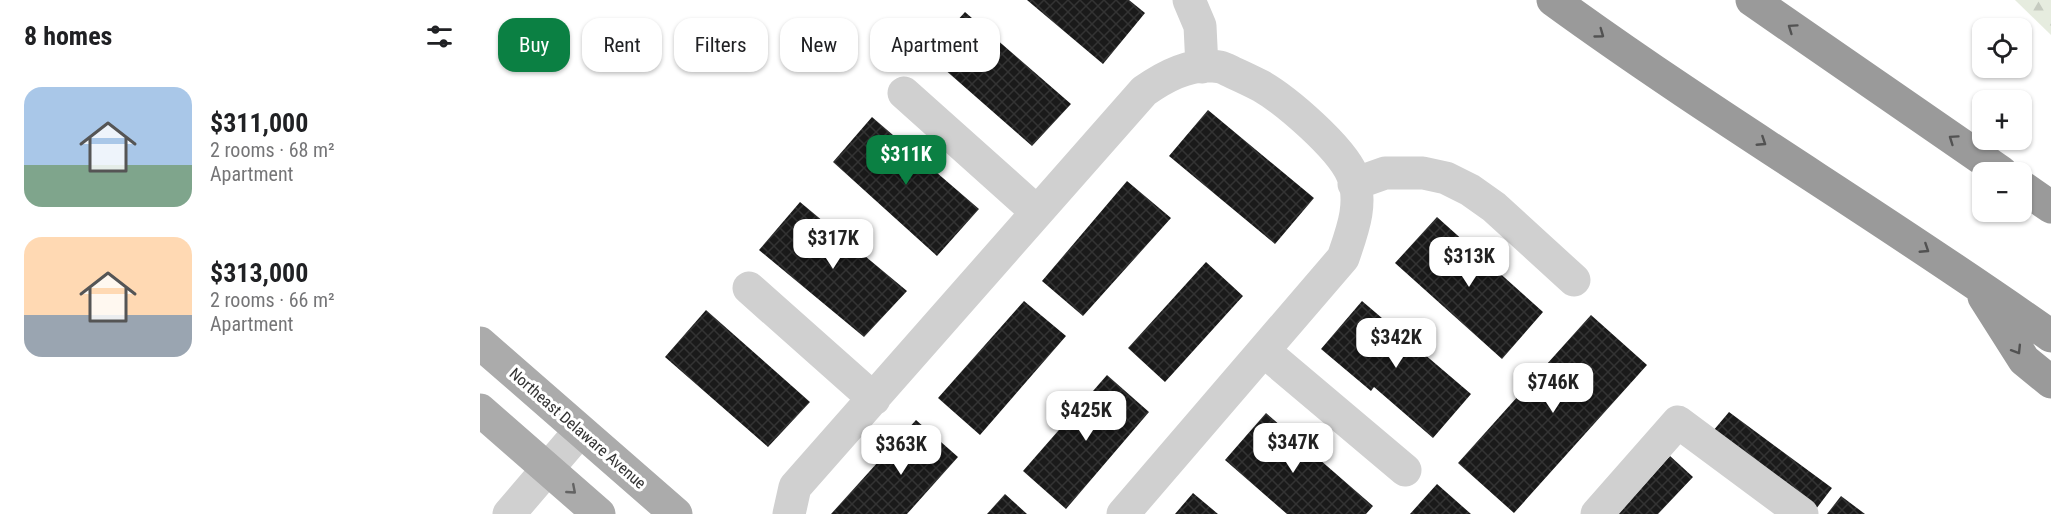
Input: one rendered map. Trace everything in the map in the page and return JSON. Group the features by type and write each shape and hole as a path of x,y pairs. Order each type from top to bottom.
{"highway":[{"path":"1553,0 1614,44 1975,282 2051,336"},
{"path":"1752,0 1987,162"},
{"path":"2032,194 2051,207"},
{"path":"1975,282 2024,360 2051,382"}],"main road":[{"name":"Northeast Delaware Avenue","path":"480,343 676,514"},
{"path":"480,410 599,514"}],"street":[{"path":"1189,0 1200,26 1202,67"},
{"path":"789,514 795,487 1144,91 1163,76 1186,69 1220,67 1262,87 1286,104 1341,158 1352,175 1358,204 1352,234 1343,258 1123,514"},
{"path":"904,93 1037,212"},
{"path":"1354,184 1385,173 1423,173 1446,178 1470,190 1494,207 1574,280"},
{"path":"749,288 874,399"},
{"path":"1264,351 1405,470"},
{"path":"1597,514 1678,422 1802,514"},
{"path":"509,514 580,431"}],"green space":[{"path":"2015,0 2051,0 2051,35"}],"building":[{"path":"1027,0 1129,0 1145,13 1103,64"},
{"path":"965,12 972,18 960,18"},
{"path":"1000,42 1071,104 1032,146 948,72 1000,72"},
{"path":"1208,110 1314,198 1275,244 1169,156"},
{"path":"872,117 979,209 937,256 833,162"},
{"path":"1127,181 1171,218 1083,316 1042,281"},
{"path":"800,202 907,291 864,337 759,250"},
{"path":"1437,217 1543,312 1502,359 1395,263"},
{"path":"1206,262 1243,296 1165,382 1128,348"},
{"path":"1024,301 1066,336 980,435 938,398"},
{"path":"1362,301 1471,394 1433,438 1374,387 1371,391 1321,349"},
{"path":"706,310 810,402 768,447 665,357"},
{"path":"1591,315 1647,365 1514,513 1458,463"},
{"path":"1107,375 1149,412 1066,509 1023,471"},
{"path":"1729,412 1832,488 1816,509 1713,431"},
{"path":"1266,413 1373,506 1366,514 1287,514 1225,460"},
{"path":"916,420 958,457 907,514 831,514"},
{"path":"1670,456 1693,477 1658,514 1618,514"},
{"path":"1437,484 1471,514 1410,514"},
{"path":"1193,493 1218,514 1175,514"},
{"path":"1005,494 1027,514 987,514"},
{"path":"1841,496 1865,514 1827,514"}]}
